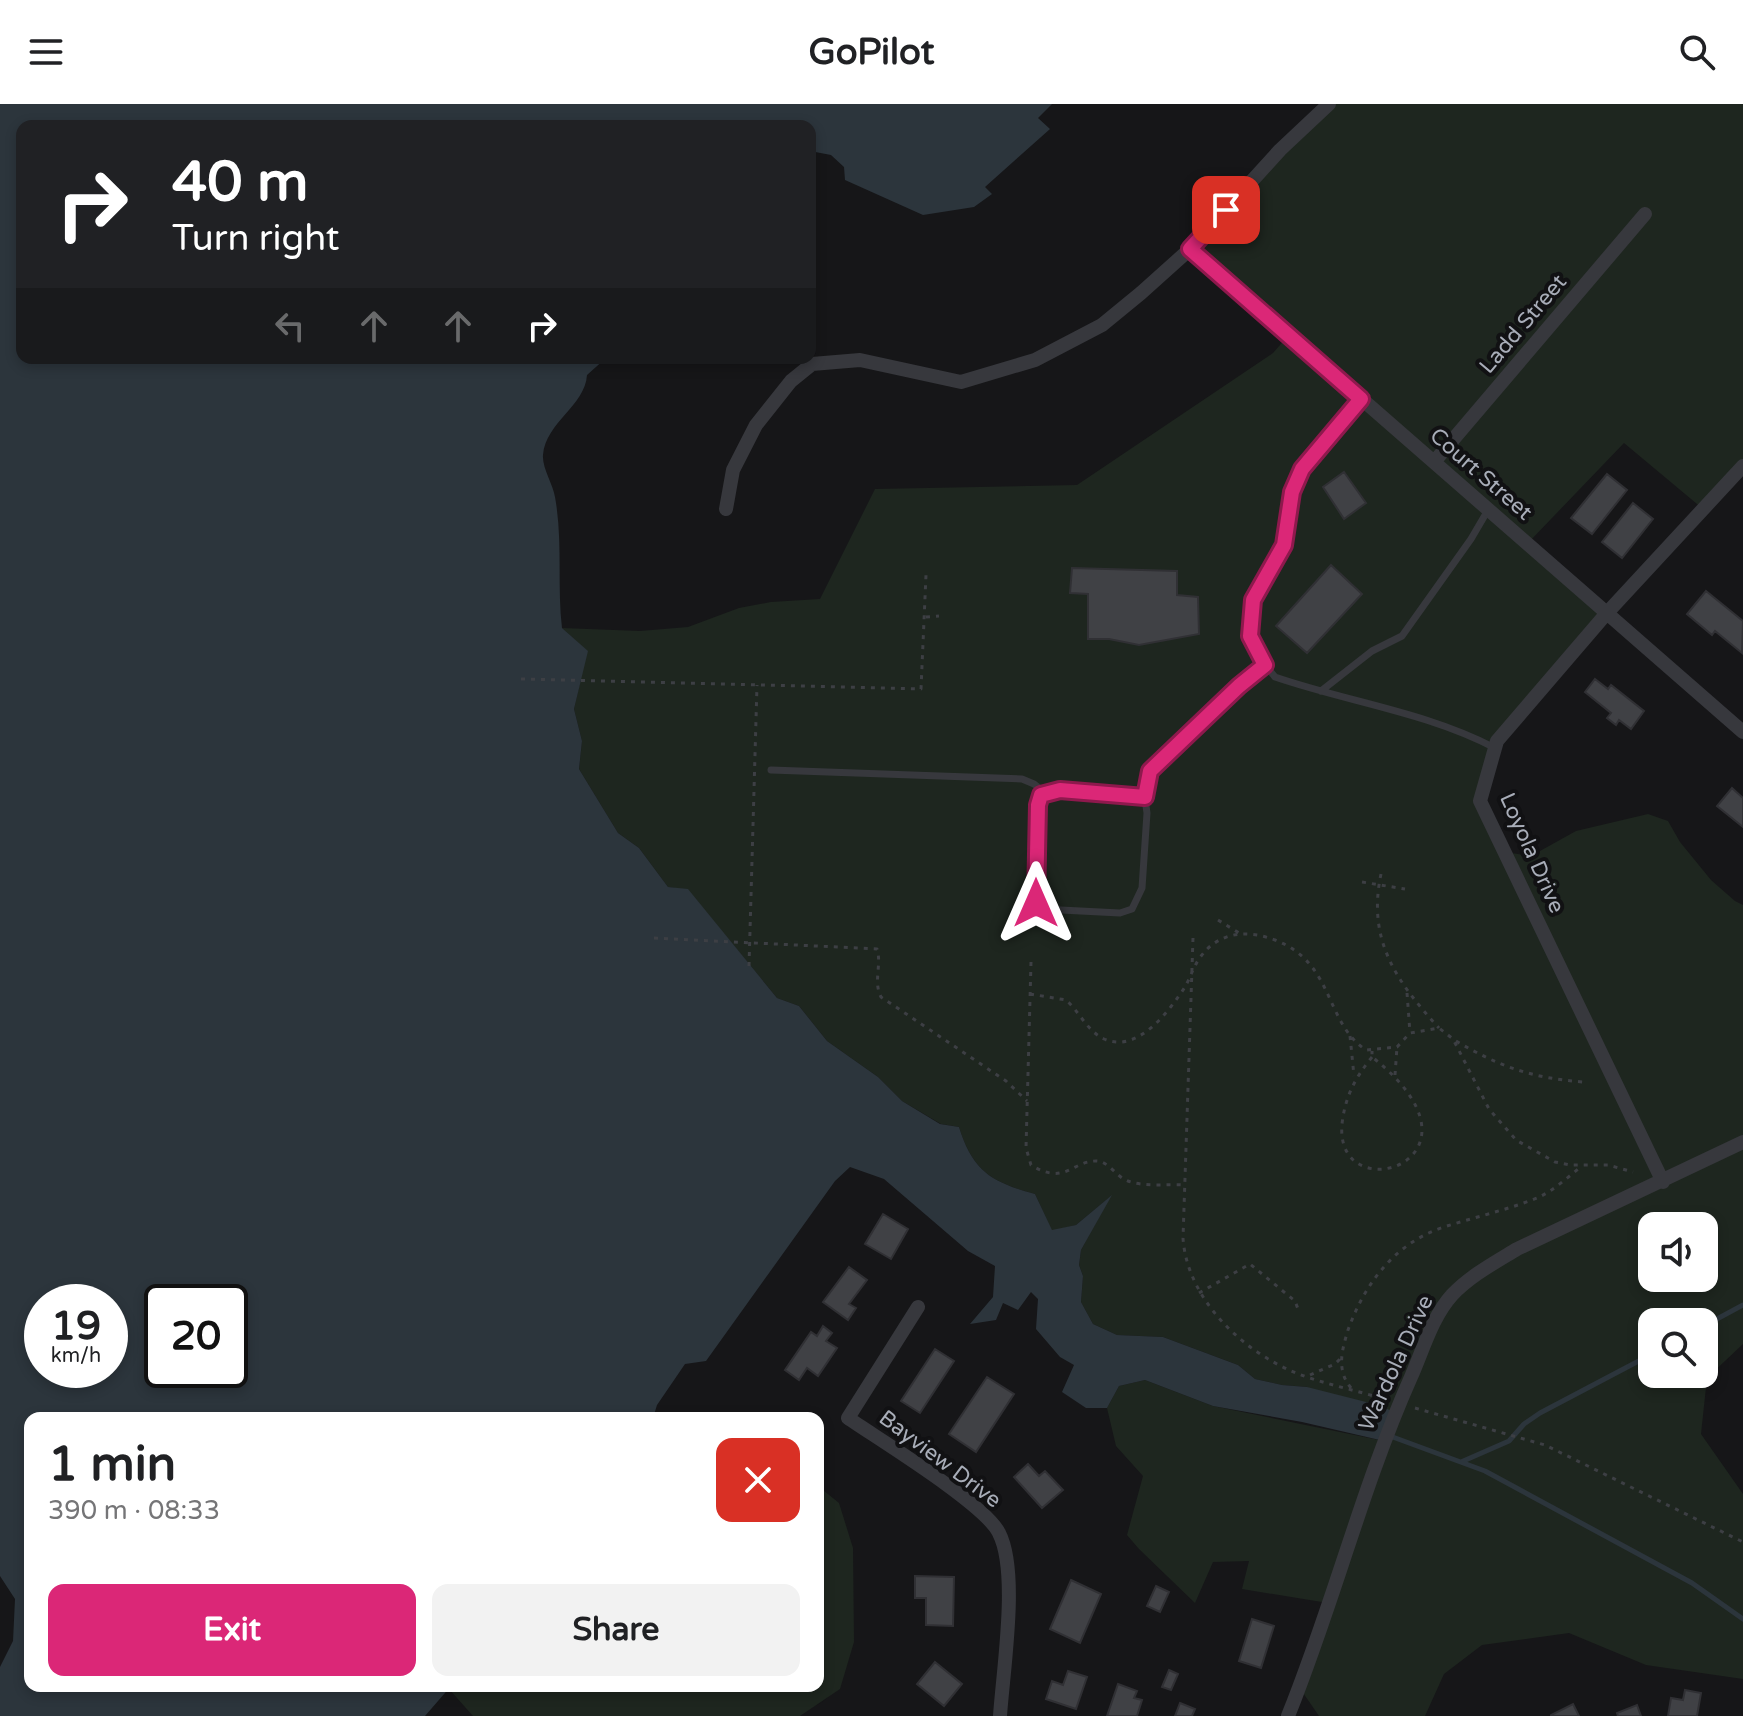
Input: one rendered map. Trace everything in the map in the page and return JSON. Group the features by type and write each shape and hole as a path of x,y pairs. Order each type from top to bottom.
{"street":[{"path":"816,364 860,360 961,382 1035,360 1102,325 1190,249 1280,150 1329,104"},
{"name":"Ladd Street","path":"1434,462 1645,214"},
{"name":"Court Street","path":"1190,249 1743,732"},
{"path":"726,509 733,470 756,425 791,381 812,364"},
{"name":"Loyola Drive","path":"1663,1182 1480,801 1497,741 1606,614 1743,466"},
{"name":"Wardola Drive","path":"1288,1716 1309,1664 1365,1492 1398,1406 1437,1318 1451,1296 1517,1249 1743,1142"},
{"name":"Bayview Drive","path":"918,1307 848,1418 970,1503 999,1532 1010,1572 1000,1716"}],"lane":[{"path":"1361,399 1302,469 1292,492 1284,545 1253,600 1250,636 1275,677 1419,718 1474,737 1495,748"},
{"path":"1321,691 1372,651 1402,636 1471,539 1489,508"},
{"path":"1145,797 1060,790 1041,795 1035,891 1036,903 1041,909 1120,913 1132,909 1142,888 1147,813 1145,797 1150,771 1265,665"},
{"path":"771,770 1022,779 1045,793"}],"path":[{"path":"521,679 921,689 926,575"},
{"path":"925,617 939,616"},
{"path":"749,966 757,685"},
{"path":"1381,874 1376,915 1381,943 1407,992 1439,1028 1485,1058 1509,1069 1535,1077 1583,1082"},
{"path":"1362,882 1405,889"},
{"path":"1218,920 1239,933 1274,940 1301,955 1329,992 1350,1036 1354,1079 1342,1120 1343,1143 1356,1161 1369,1168 1391,1170 1405,1164 1415,1154 1423,1137 1422,1119 1395,1075 1372,1057"},
{"path":"1030,994 1066,1000 1105,1039 1132,1041 1148,1030 1174,1003 1209,947 1239,933"},
{"path":"654,938 877,949 878,993 1006,1081 1027,1101"},
{"path":"1193,938 1184,1253 1199,1293 1217,1314 1263,1354 1307,1376 1398,1406 1545,1445 1743,1542"},
{"path":"1031,962 1027,1158 1031,1165 1039,1170 1067,1173 1095,1161 1108,1166 1127,1181 1186,1185"},
{"path":"1407,992 1410,1033"},
{"path":"1350,1036 1366,1050 1372,1051 1397,1047 1410,1033 1439,1028"},
{"path":"1453,1039 1489,1109 1516,1140 1555,1162 1582,1166 1608,1165 1633,1172"},
{"path":"1395,1075 1397,1047"},
{"path":"1354,1079 1372,1057 1372,1051"},
{"path":"1352,1389 1342,1371 1341,1358 1358,1302 1390,1260 1416,1240 1440,1228 1540,1196 1582,1166"},
{"path":"1199,1293 1250,1264 1295,1301 1298,1309"},
{"path":"1307,1376 1335,1364 1341,1358"}],"shaded area":[{"path":"0,104 1052,104 1038,118 1050,129 985,187 992,194 974,207 923,215 845,180 844,167 831,155 816,152 816,120 16,120 16,364 599,364 587,375 580,396 551,433 543,455 557,513 562,628 588,651 574,709 582,741 579,769 618,833 639,848 668,887 688,889 777,998 799,1006 827,1041 878,1077 902,1101 940,1124 959,1127 971,1155 986,1173 1007,1185 1035,1194 1052,1230 1076,1225 1112,1195 1081,1250 1081,1302 1093,1324 1117,1335 1163,1337 1238,1365 1255,1379 1307,1387 1395,1412 1384,1441 1213,1406 1145,1380 1119,1386 1107,1408 1086,1408 1062,1392 1074,1365 1060,1357 1036,1329 1038,1299 1031,1292 1018,1310 1003,1303 996,1320 970,1324 993,1297 995,1266 968,1251 884,1179 850,1167 835,1181 706,1361 685,1364 655,1412 24,1412 24,1692 446,1692 425,1716 0,1716 0,1667 13,1641 15,1599 0,1576"},
{"path":"1329,104 1743,104 1743,466 1703,509 1624,443 1528,543 1606,614 1497,741 1480,801 1505,852 1531,856 1576,831 1648,814 1668,821 1680,842 1711,880 1743,905 1743,1344 1718,1368 1718,1308 1638,1308 1638,1388 1706,1388 1701,1434 1743,1494 1743,1679 1646,1665 1569,1633 1482,1645 1444,1674 1425,1716 1319,1716 1299,1687 1328,1603 1242,1589 1249,1561 1213,1562 1195,1603 1127,1535 1143,1476 1116,1446 1107,1408 1119,1386 1145,1380 1213,1406 1384,1441 1307,1387 1255,1379 1238,1365 1163,1337 1117,1335 1093,1324 1081,1302 1081,1250 1110,1197 1076,1225 1052,1231 1035,1194 1007,1185 986,1173 971,1155 959,1127 941,1124 902,1101 878,1077 827,1041 799,1006 777,998 688,890 668,887 639,848 618,833 579,769 582,741 574,709 587,651 562,628 640,631 688,627 739,608 771,602 820,599 875,489 1077,485 1273,353 1288,336 1190,249"},
{"path":"824,1491 839,1503 853,1548 854,1642 840,1689 800,1716 473,1716 452,1692 824,1692"}],"building":[{"path":"1344,472 1366,503 1344,519 1323,487"},
{"path":"1607,474 1627,490 1592,534 1571,518"},
{"path":"1633,503 1653,519 1622,558 1602,542"},
{"path":"1331,565 1362,594 1307,653 1276,626"},
{"path":"1072,568 1177,571 1177,595 1198,597 1199,634 1139,645 1109,639 1088,639 1088,594 1070,593"},
{"path":"1706,591 1743,621 1742,653 1715,631 1712,635 1687,614"},
{"path":"1595,679 1608,689 1611,685 1644,711 1631,729 1619,720 1616,725 1607,718 1611,713 1585,692"},
{"path":"1732,788 1743,798 1743,827 1717,806"},
{"path":"883,1214 908,1229 891,1259 865,1244"},
{"path":"849,1267 867,1280 849,1304 856,1308 848,1320 823,1302"},
{"path":"823,1326 832,1333 826,1341 837,1348 818,1376 807,1368 799,1380 785,1370 811,1332 817,1336"},
{"path":"935,1349 954,1361 920,1413 901,1401"},
{"path":"987,1377 1014,1394 976,1452 949,1434"},
{"path":"1028,1464 1039,1476 1045,1471 1063,1490 1042,1508 1014,1477"},
{"path":"915,1576 954,1577 953,1626 926,1625 926,1598 915,1598"},
{"path":"1071,1580 1101,1594 1080,1643 1050,1629"},
{"path":"1156,1586 1169,1592 1160,1612 1147,1606"},
{"path":"1252,1619 1274,1626 1261,1668 1239,1661"},
{"path":"935,1662 962,1684 944,1706 917,1684"},
{"path":"1169,1670 1178,1674 1171,1690 1162,1687"},
{"path":"1068,1671 1087,1677 1076,1709 1046,1699 1052,1681 1063,1685"},
{"path":"1118,1684 1137,1691 1134,1698 1142,1700 1137,1716 1107,1716"},
{"path":"1685,1690 1701,1693 1697,1716 1668,1716 1671,1698 1683,1700"},
{"path":"1180,1703 1195,1709 1192,1716 1175,1716"},
{"path":"1573,1704 1579,1716 1551,1716 1551,1715"},
{"path":"1637,1705 1641,1716 1618,1716 1617,1713"}],"waterway":[{"path":"1718,1318 1743,1305"},
{"path":"1461,1462 1509,1441 1524,1424 1540,1413 1638,1361"},
{"path":"1390,1436 1485,1471 1692,1583 1743,1619"}],"route":[{"path":"1036,903 1038,805 1041,795 1060,790 1145,797 1150,771 1170,749 1265,665 1250,636 1253,600 1284,545 1292,492 1302,469 1361,399 1190,249 1226,210"}]}
